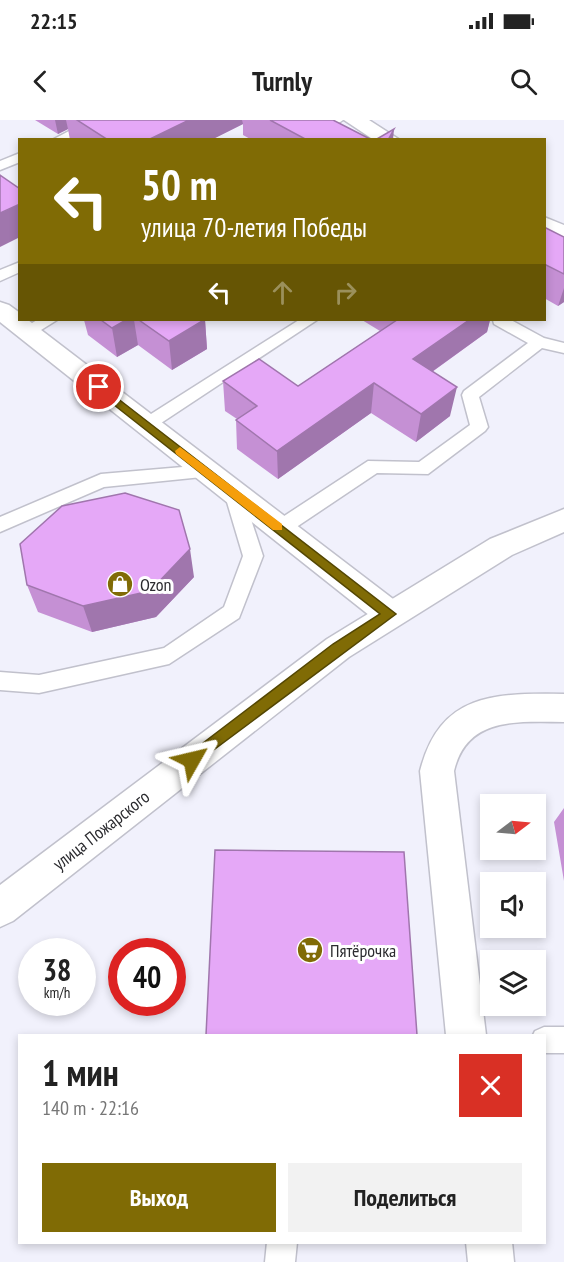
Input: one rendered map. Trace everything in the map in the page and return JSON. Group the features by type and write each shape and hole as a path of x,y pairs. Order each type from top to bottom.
{"street":[{"path":"354,120 386,138"},
{"path":"546,225 564,234"},
{"path":"0,310 18,318"},
{"path":"38,326 146,425 390,614"},
{"name":"улица Пожарского","path":"0,908 338,648 501,547 564,520"},
{"path":"466,1034 437,771 443,748 456,731 479,716 502,708 564,708"},
{"path":"489,1244 491,1262"}],"lane":[{"path":"62,138 100,120"},
{"path":"303,120 308,122 337,120"},
{"path":"0,166 18,158"},
{"path":"0,276 18,267"},
{"path":"146,425 307,321"},
{"path":"502,321 539,342 564,348"},
{"path":"279,529 374,466 422,469 479,427 470,395 539,342"},
{"path":"0,525 101,481 206,471"},
{"path":"0,681 39,684 169,656 232,612 253,556 233,492"},
{"path":"546,1040 564,1040"},
{"path":"280,1262 282,1244"}],"building":[{"path":"77,120 189,120 152,138 105,138"},
{"path":"270,120 333,120 368,138 303,138"},
{"path":"394,129 389,138 378,138"},
{"path":"0,175 18,188 18,205 0,213"},
{"path":"546,228 564,237 564,274 546,265"},
{"path":"102,321 124,321 112,328"},
{"path":"140,321 202,321 169,341"},
{"path":"396,321 468,321 413,359 457,387 421,414 374,383 277,451 236,420 257,406 223,381 259,359 298,386"},
{"path":"125,493 179,510 190,549 150,591 83,606 27,585 20,544 62,506"},
{"name":"Пятёрочка","path":"215,850 404,852 417,1034 206,1034"}],"slow traffic":[{"path":"180,451 277,527"}],"place":[{"name":"Ozon","path":"120,584"},
{"name":"Пятёрочка","path":"310,950"}],"route":[{"path":"99,387 390,614 338,648 192,760"}]}
